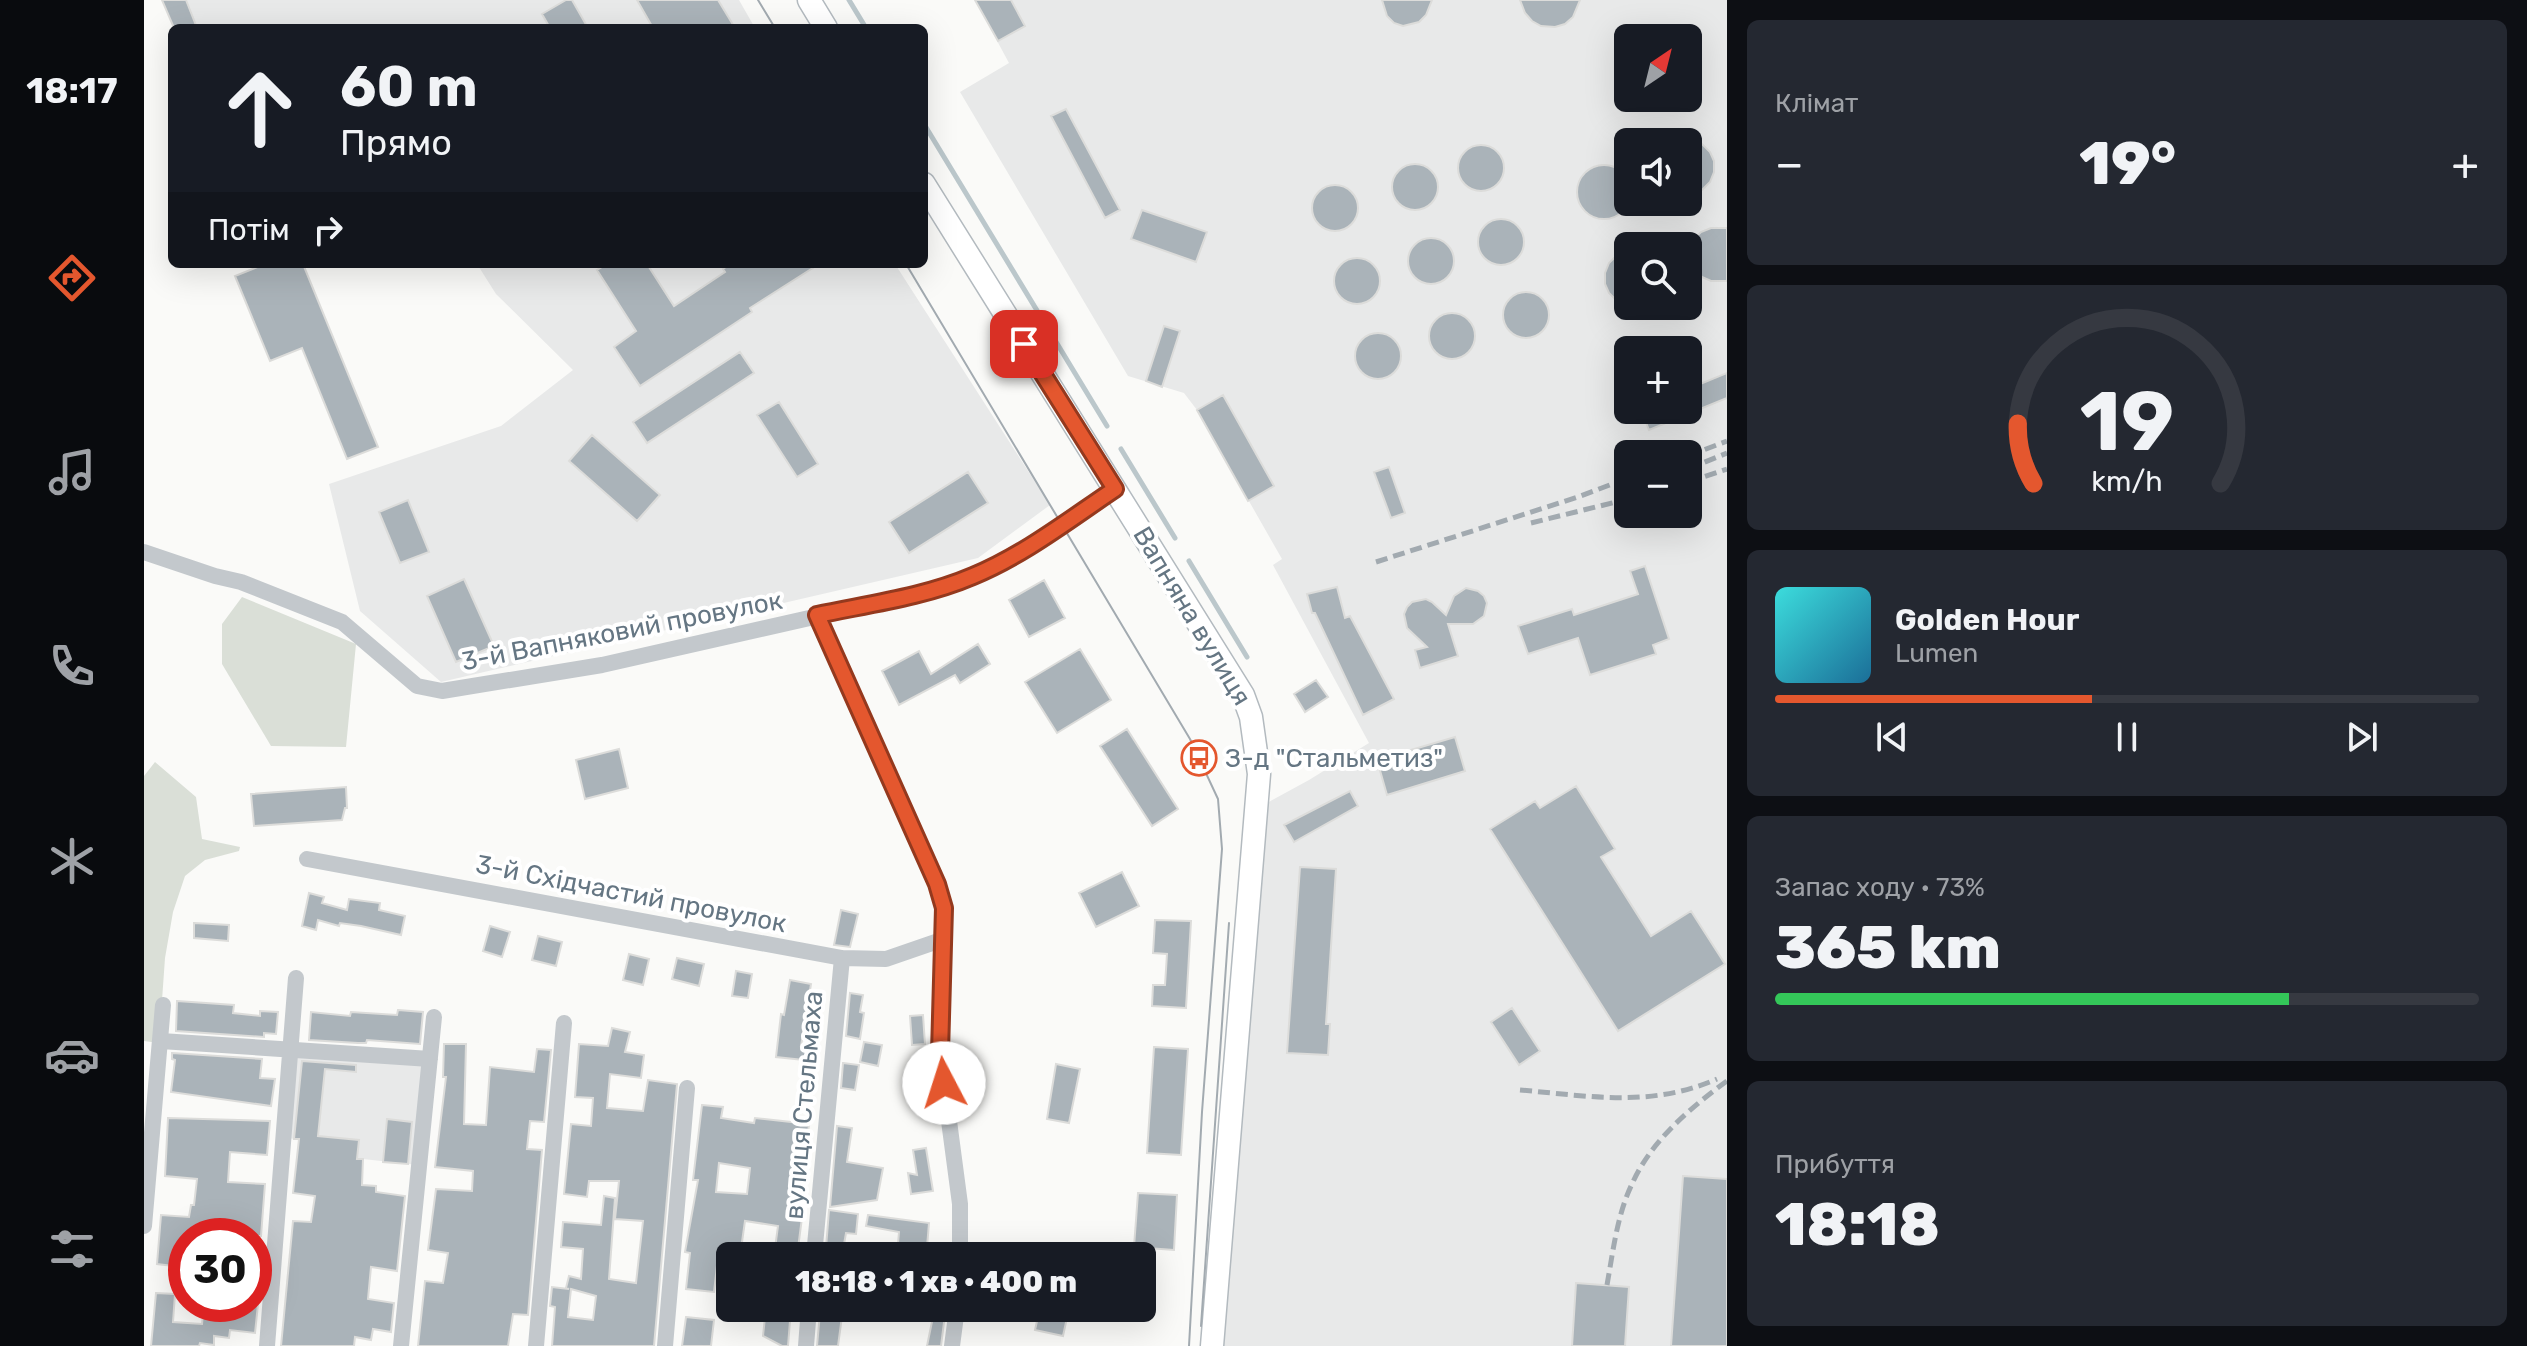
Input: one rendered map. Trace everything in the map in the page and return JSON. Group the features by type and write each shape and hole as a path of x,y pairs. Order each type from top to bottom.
{"street":[{"path":"809,0 824,24"},
{"name":"Вапняна вулиця","path":"928,190 1243,695 1251,717 1259,774 1212,1346"},
{"name":"3-й Вапняковий провулок","path":"144,552 241,582 342,622 417,686 442,691 602,665 942,588 975,575 1038,540 1115,489"},
{"path":"817,615 937,884 944,908 940,1053 960,1204 960,1242"},
{"name":"3-й Східчастий провулок","path":"307,859 842,958 886,959 944,939"},
{"name":"вулиця Стельмаха","path":"815,1242 842,958"},
{"path":"267,1346 296,978"},
{"path":"144,1226 163,1005"},
{"path":"401,1346 434,1017"},
{"path":"536,1346 564,1023"},
{"path":"161,1041 430,1059"},
{"path":"665,1346 687,1088"},
{"path":"806,1346 808,1322"},
{"path":"952,1346 955,1322"}],"shaded area":[{"path":"166,0 739,0 753,24 178,24"},
{"path":"975,0 1727,0 1727,1346 1220,1346 1267,803 1369,743 1273,565 1282,559 1197,410 1184,393 1128,376 960,92 1009,63"},
{"path":"480,268 898,268 1050,505 978,558 441,682 360,611 329,484 501,426 573,370 496,294"},
{"path":"242,597 356,644 346,747 271,746 222,664 222,624"},
{"path":"155,762 196,797 202,839 240,847 239,851 205,860 185,876 173,912 165,958 159,1043 144,1041 144,776"},
{"path":"294,1049 428,1063 418,1165 326,1155 327,1142 285,1138"}],"building":[{"path":"162,0 186,0 195,24 172,24"},
{"path":"566,0 572,0 586,24 548,24 542,14"},
{"path":"637,0 718,0 733,24 651,24"},
{"path":"975,0 1011,0 1025,26 998,41"},
{"path":"1382,0 1432,0 1426,15 1419,22 1403,26 1387,16"},
{"path":"1520,0 1580,0 1573,17 1555,27 1541,26 1532,21"},
{"path":"1066,109 1120,210 1105,218 1051,116"},
{"path":"1702,144 1714,161 1710,182 1702,190"},
{"path":"1481,145 1490,146 1497,152 1503,159 1503,177 1497,184 1490,190 1481,191 1472,190 1465,184 1459,177 1458,168 1459,159 1465,152 1472,146"},
{"path":"1415,164 1424,165 1431,171 1437,178 1437,196 1431,203 1424,209 1415,210 1406,209 1399,203 1393,196 1392,187 1393,178 1399,171 1406,165"},
{"path":"1604,165 1614,167 1616,216 1604,219 1585,211 1577,192 1585,173"},
{"path":"1335,185 1344,186 1351,192 1357,199 1357,217 1351,224 1344,230 1335,231 1326,230 1319,224 1313,217 1312,208 1313,199 1319,192 1326,186"},
{"path":"1142,210 1207,232 1196,262 1131,239"},
{"path":"1501,219 1510,220 1517,226 1523,233 1523,251 1517,258 1510,264 1501,265 1492,264 1485,258 1479,251 1478,242 1479,233 1485,226 1492,220"},
{"path":"1711,228 1727,228 1727,281 1711,281 1702,277 1701,232"},
{"path":"1431,238 1440,239 1447,245 1453,252 1453,270 1447,277 1440,283 1431,284 1422,283 1415,277 1409,270 1408,261 1409,252 1415,245 1422,239"},
{"path":"1357,258 1373,265 1380,281 1373,297 1357,304 1341,297 1334,281 1341,265"},
{"path":"1614,258 1614,298 1605,284 1609,263"},
{"path":"255,268 305,268 378,447 347,459 302,348 270,361 235,276"},
{"path":"650,268 674,306 725,272 724,268 813,268 640,386 614,347 636,331 597,270"},
{"path":"1526,292 1543,298 1549,315 1543,332 1526,338 1509,332 1503,315 1509,298"},
{"path":"1452,313 1461,314 1468,320 1474,327 1474,345 1468,352 1461,358 1452,359 1443,358 1436,352 1430,345 1429,336 1430,327 1436,320 1443,314"},
{"path":"1164,326 1180,331 1162,387 1146,381"},
{"path":"1378,333 1387,334 1394,340 1400,347 1400,365 1394,372 1387,378 1378,379 1369,378 1362,372 1356,365 1355,356 1356,347 1362,340 1369,334"},
{"path":"740,352 754,373 647,443 633,422"},
{"path":"1727,373 1727,398 1702,408 1702,383"},
{"path":"1223,395 1274,486 1248,501 1197,410"},
{"path":"779,402 818,464 797,477 757,415"},
{"path":"1647,424 1664,424 1649,430"},
{"path":"592,435 660,495 637,521 569,461"},
{"path":"1389,467 1405,513 1391,518 1374,472"},
{"path":"968,472 988,503 909,553 889,522"},
{"path":"408,500 429,552 400,563 379,512"},
{"path":"1645,566 1669,639 1653,645 1656,654 1590,675 1578,638 1528,654 1518,626 1572,609 1574,615 1638,594 1630,571"},
{"path":"464,579 494,646 456,662 427,596"},
{"path":"1044,580 1065,618 1029,637 1009,600"},
{"path":"1337,587 1345,618 1350,616 1394,699 1363,715 1315,613 1312,613 1307,594"},
{"path":"1466,588 1484,596 1487,603 1484,616 1473,624 1448,624 1458,656 1420,668 1415,650 1427,647 1407,628 1404,614 1407,607 1412,602 1426,599 1446,615 1454,596"},
{"path":"978,644 990,664 960,683 955,675 899,705 882,671 919,651 931,674"},
{"path":"1080,649 1111,700 1057,733 1025,682"},
{"path":"1316,680 1328,697 1305,712 1294,694"},
{"path":"1127,729 1178,809 1152,826 1100,746"},
{"path":"1455,737 1465,771 1387,795 1377,760"},
{"path":"619,749 628,788 585,799 576,760"},
{"path":"1576,786 1615,849 1601,857 1651,936 1691,911 1725,964 1618,1031 1490,829 1535,801 1540,808"},
{"path":"346,787 347,808 342,820 254,826 251,794"},
{"path":"1350,791 1358,806 1294,842 1284,825"},
{"path":"1300,867 1336,869 1326,1024 1330,1024 1328,1055 1287,1053"},
{"path":"1122,872 1139,906 1096,927 1079,893"},
{"path":"309,893 324,897 322,903 347,910 349,899 380,903 379,910 405,916 401,935 318,920 316,930 302,926"},
{"path":"841,910 858,914 850,947 834,945"},
{"path":"1155,920 1191,921 1186,1008 1152,1006 1153,985 1165,985 1167,954 1153,953"},
{"path":"194,923 229,925 228,941 194,938"},
{"path":"490,926 510,932 502,957 483,951"},
{"path":"538,936 562,942 556,966 532,960"},
{"path":"629,954 649,959 643,985 623,980"},
{"path":"677,958 704,964 699,986 672,979"},
{"path":"736,971 752,974 748,998 732,996"},
{"path":"790,980 811,984 801,1046 814,1048 813,1061 776,1057 781,1014 784,1015"},
{"path":"850,993 863,995 860,1039 846,1036"},
{"path":"177,1001 234,1005 233,1013 260,1016 260,1011 278,1012 276,1034 264,1033 264,1037 176,1031"},
{"path":"1512,1008 1540,1051 1519,1065 1491,1022"},
{"path":"398,1010 423,1012 420,1044 309,1040 311,1012 350,1016 351,1012 397,1015"},
{"path":"923,1015 925,1044 912,1045 910,1016"},
{"path":"612,1028 630,1032 625,1052 644,1055 641,1078 610,1074 607,1108 643,1111 648,1080 677,1084 654,1346 552,1346 555,1307 550,1306 552,1287 569,1289 566,1288 569,1276 581,1279 583,1249 561,1247 563,1222 601,1225 604,1196 615,1198 609,1279 636,1283 643,1221 615,1219 619,1181 589,1181 587,1197 564,1194 571,1124 591,1126 593,1098 575,1097 579,1044 608,1046","holes":["571,1289 596,1296 593,1320 568,1317"]},
{"path":"864,1042 882,1045 878,1066 860,1062"},
{"path":"444,1044 466,1044 464,1124 486,1125 490,1067 534,1072 537,1049 551,1050 544,1122 530,1121 527,1149 542,1150 528,1315 513,1314 508,1346 418,1346 425,1281 443,1283 448,1253 428,1250 436,1189 472,1191 473,1171 435,1167 446,1077 443,1077"},
{"path":"1154,1047 1188,1049 1181,1155 1147,1153"},
{"path":"172,1053 262,1059 260,1078 275,1079 271,1106 171,1092 175,1060"},
{"path":"302,1061 356,1065 356,1072 325,1069 318,1136 359,1140 357,1159 363,1159 362,1185 376,1186 376,1192 405,1196 397,1271 371,1267 368,1299 394,1303 391,1332 373,1329 371,1340 355,1337 354,1346 281,1346 293,1221 311,1222 315,1196 293,1193 299,1139 294,1139"},
{"path":"843,1063 859,1065 855,1090 841,1088"},
{"path":"1056,1064 1080,1069 1069,1123 1047,1119"},
{"path":"702,1105 723,1107 721,1118 754,1123 755,1118 809,1124 799,1242 776,1242 778,1226 745,1221 742,1242 716,1242 714,1292 686,1289 690,1253 685,1252 698,1180 693,1180","holes":["719,1163 750,1168 747,1194 716,1192"]},
{"path":"168,1118 270,1121 267,1155 230,1152 228,1182 265,1184 262,1218 168,1218 168,1265 157,1264 161,1215 189,1217 191,1205 194,1205 197,1179 165,1176"},
{"path":"387,1119 412,1122 408,1164 383,1162"},
{"path":"837,1126 852,1128 847,1162 883,1168 877,1200 830,1207"},
{"path":"926,1148 933,1191 911,1194 908,1173 917,1175 913,1150"},
{"path":"1683,1176 1727,1179 1727,1346 1671,1346"},
{"path":"1138,1193 1177,1195 1174,1250 1156,1249 1156,1242 1134,1242"},
{"path":"829,1210 858,1214 856,1234 846,1233 844,1242 826,1242"},
{"path":"868,1215 929,1223 927,1242 898,1242 899,1232 866,1226"},
{"path":"1576,1283 1629,1287 1625,1346 1572,1346"},
{"path":"156,1293 168,1294 168,1322 256,1322 255,1333 230,1330 229,1338 214,1336 214,1345 151,1346"},
{"path":"686,1317 714,1320 711,1346 682,1346"},
{"path":"764,1322 790,1322 788,1346 763,1336"},
{"path":"819,1322 841,1322 838,1346 817,1346"},
{"path":"932,1322 944,1322 941,1346 927,1346"},
{"path":"1037,1322 1066,1322 1063,1336 1035,1330"}],"waterway":[{"path":"849,0 864,24"},
{"path":"928,131 1107,426"},
{"path":"1121,449 1175,538"},
{"path":"1189,561 1247,657"}],"tram line":[{"path":"758,0 773,24"},
{"path":"908,268 1190,739 1218,799 1222,849 1202,1112 1189,1346"},
{"path":"1201,1326 1229,923"}],"railway":[{"path":"1702,451 1727,441"},
{"path":"1702,463 1727,453"},
{"path":"1702,477 1727,469"},
{"path":"1376,562 1614,483"},
{"path":"1531,523 1614,502"},
{"path":"1520,1090 1595,1097 1644,1097 1668,1094 1717,1079"},
{"path":"1607,1285 1623,1208 1640,1168 1673,1126 1727,1081"}],"place":[{"name":"З-д \"Стальметиз\"","path":"1199,758"}],"route":[{"path":"944,1083 940,1053 944,908 937,884 817,615 942,588 975,575 1038,540 1115,489 1024,344"}]}
